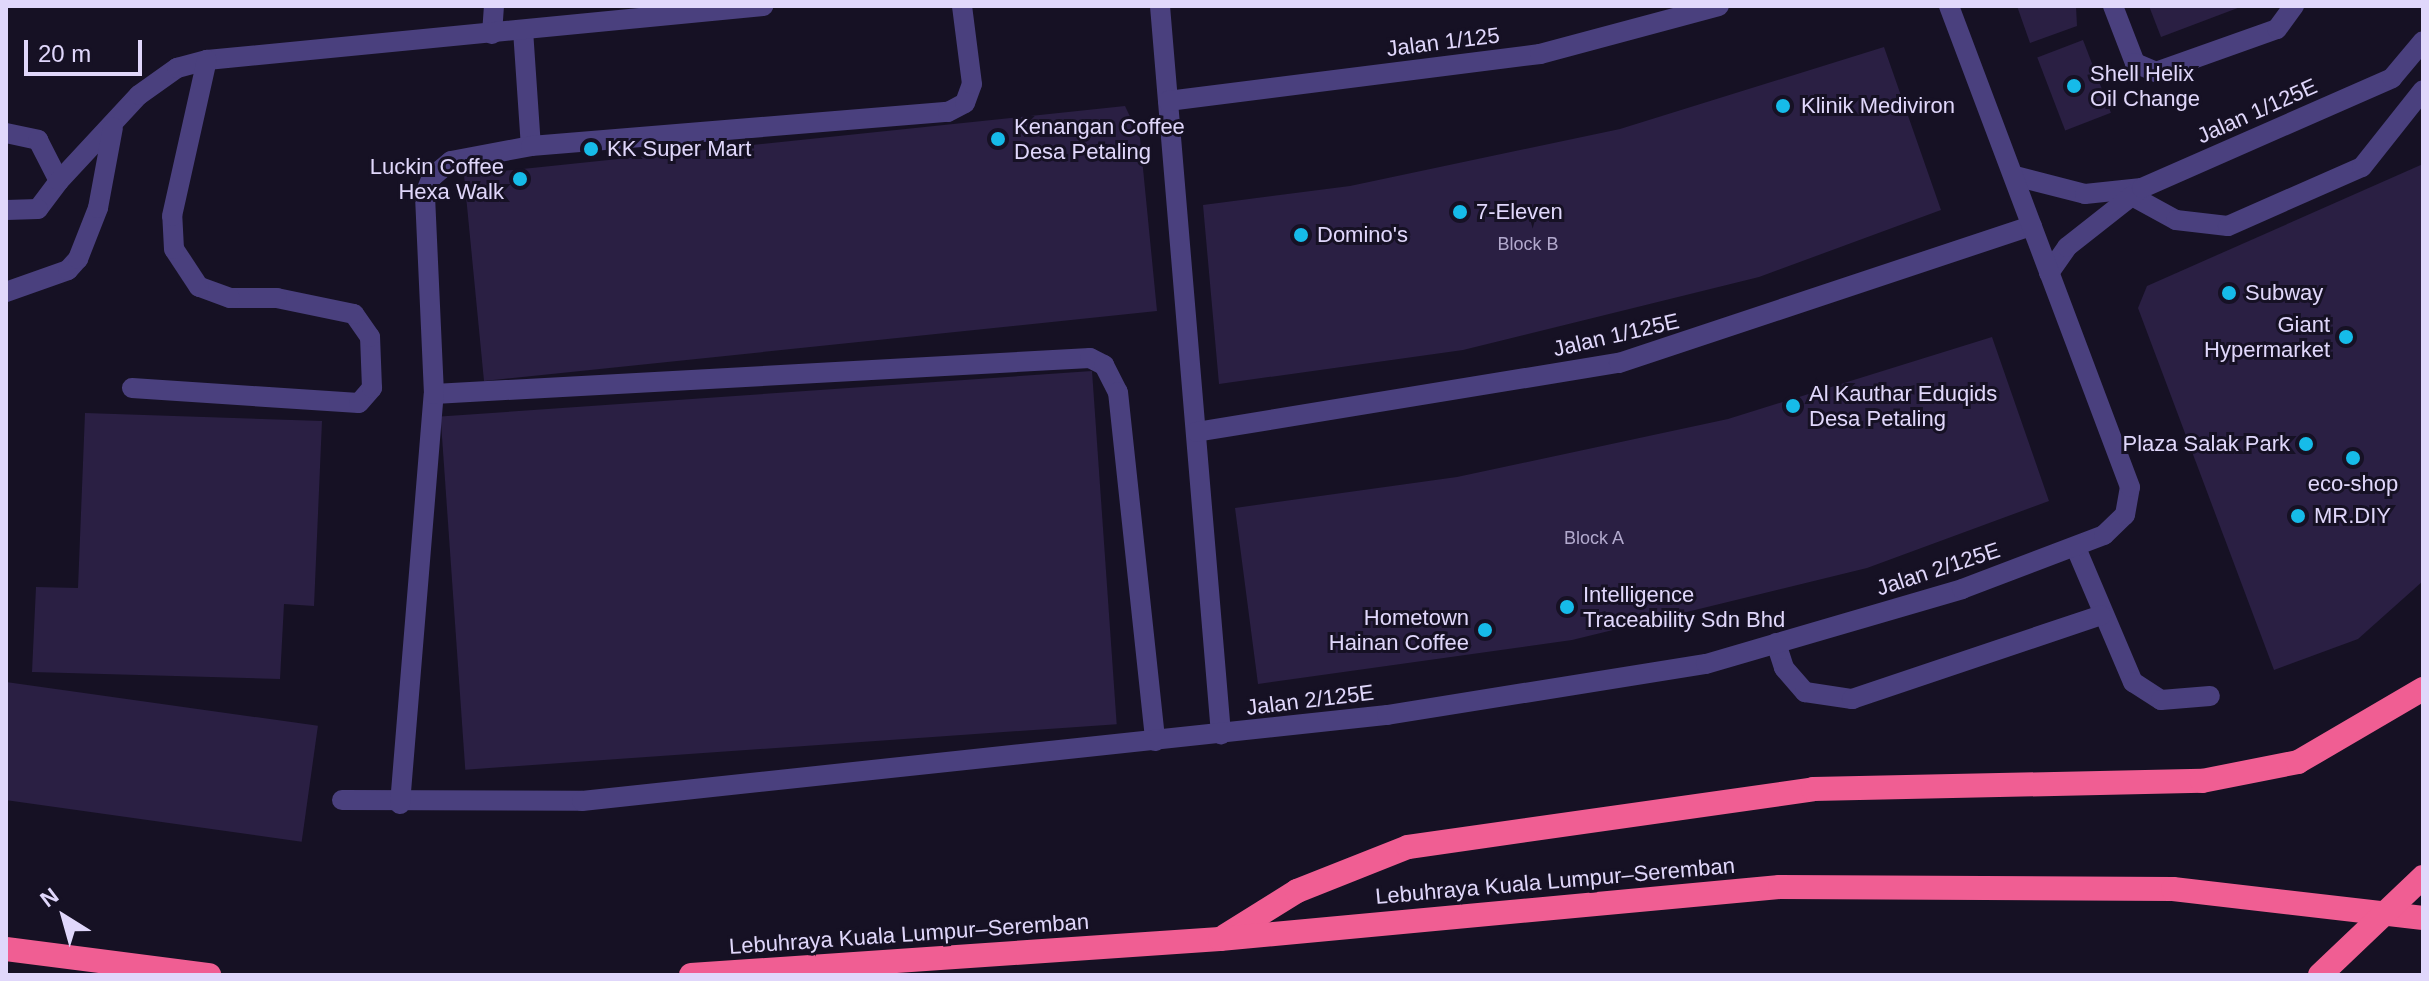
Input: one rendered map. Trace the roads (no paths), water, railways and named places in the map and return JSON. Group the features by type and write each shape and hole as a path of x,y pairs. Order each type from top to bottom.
{"highway":[{"path":"1220,939 1297,891 1408,847 1813,789 1909,782 2202,781 2298,762 2423,689"},
{"path":"2320,975 2423,877"},
{"name":"Lebuhraya Kuala Lumpur–Seremban","path":"691,975 1220,939 1764,889 1905,885 2173,889 2423,918"},
{"path":"6,949 209,975"}],"street":[{"path":"492,34 494,6"},
{"path":"6,210 38,209 117,116 177,68 207,60 763,6"},
{"path":"400,804 434,394 425,194 451,161 531,146 948,112 965,103 972,84 962,6"},
{"path":"1160,6 1221,734"},
{"name":"Jalan 1/125","path":"1168,101 1540,54 1719,6"},
{"name":"Jalan 2/125E","path":"342,800 400,804 582,801 1221,734 1706,664 2076,548 2120,521 2130,487 1949,6"},
{"path":"2113,6 2135,63 2156,72 2277,29 2294,6"},
{"path":"523,30 531,146"},
{"name":"Jalan 1/125E","path":"2392,78 2423,41"},
{"path":"132,388 359,403 372,388 370,337 354,314 219,295 199,287 174,249 172,216 207,60"},
{"name":"Jalan 1/125E","path":"2049,273 2067,247 2137,192 2392,78 2423,78"},
{"path":"2137,192 2176,220 2228,226 2362,167 2423,90"},
{"path":"6,292 78,259 117,116"},
{"path":"6,133 38,140 59,181"},
{"name":"Jalan 1/125E","path":"2015,176 2085,194 2137,192"},
{"name":"Jalan 1/125E","path":"1196,432 1619,363 2032,226"},
{"path":"6,282 28,282"},
{"path":"434,394 1090,358 1104,365 1118,392 1155,741"},
{"path":"2076,548 2101,615 2133,682 2161,700 2210,696"},
{"path":"1776,643 1784,668 1805,692 1852,699 2101,615"}],"place":[{"name":"Shell Helix Oil Change","path":"2074,86"},
{"name":"Klinik Mediviron","path":"1783,106"},
{"name":"Kenangan Coffee Desa Petaling","path":"998,139"},
{"name":"KK Super Mart","path":"591,149"},
{"name":"Luckin Coffee Hexa Walk","path":"520,179"},
{"name":"7-Eleven","path":"1460,212"},
{"name":"Domino's","path":"1301,235"},
{"name":"Subway","path":"2229,293"},
{"name":"Giant Hypermarket","path":"2346,337"},
{"name":"Al Kauthar Eduqids Desa Petaling","path":"1793,406"},
{"name":"Plaza Salak Park","path":"2306,444"},
{"name":"eco-shop","path":"2353,458"},
{"name":"MR.DIY","path":"2298,516"},
{"name":"Intelligence Traceability Sdn Bhd","path":"1567,607"},
{"name":"Hometown Hainan Coffee","path":"1485,630"}]}
